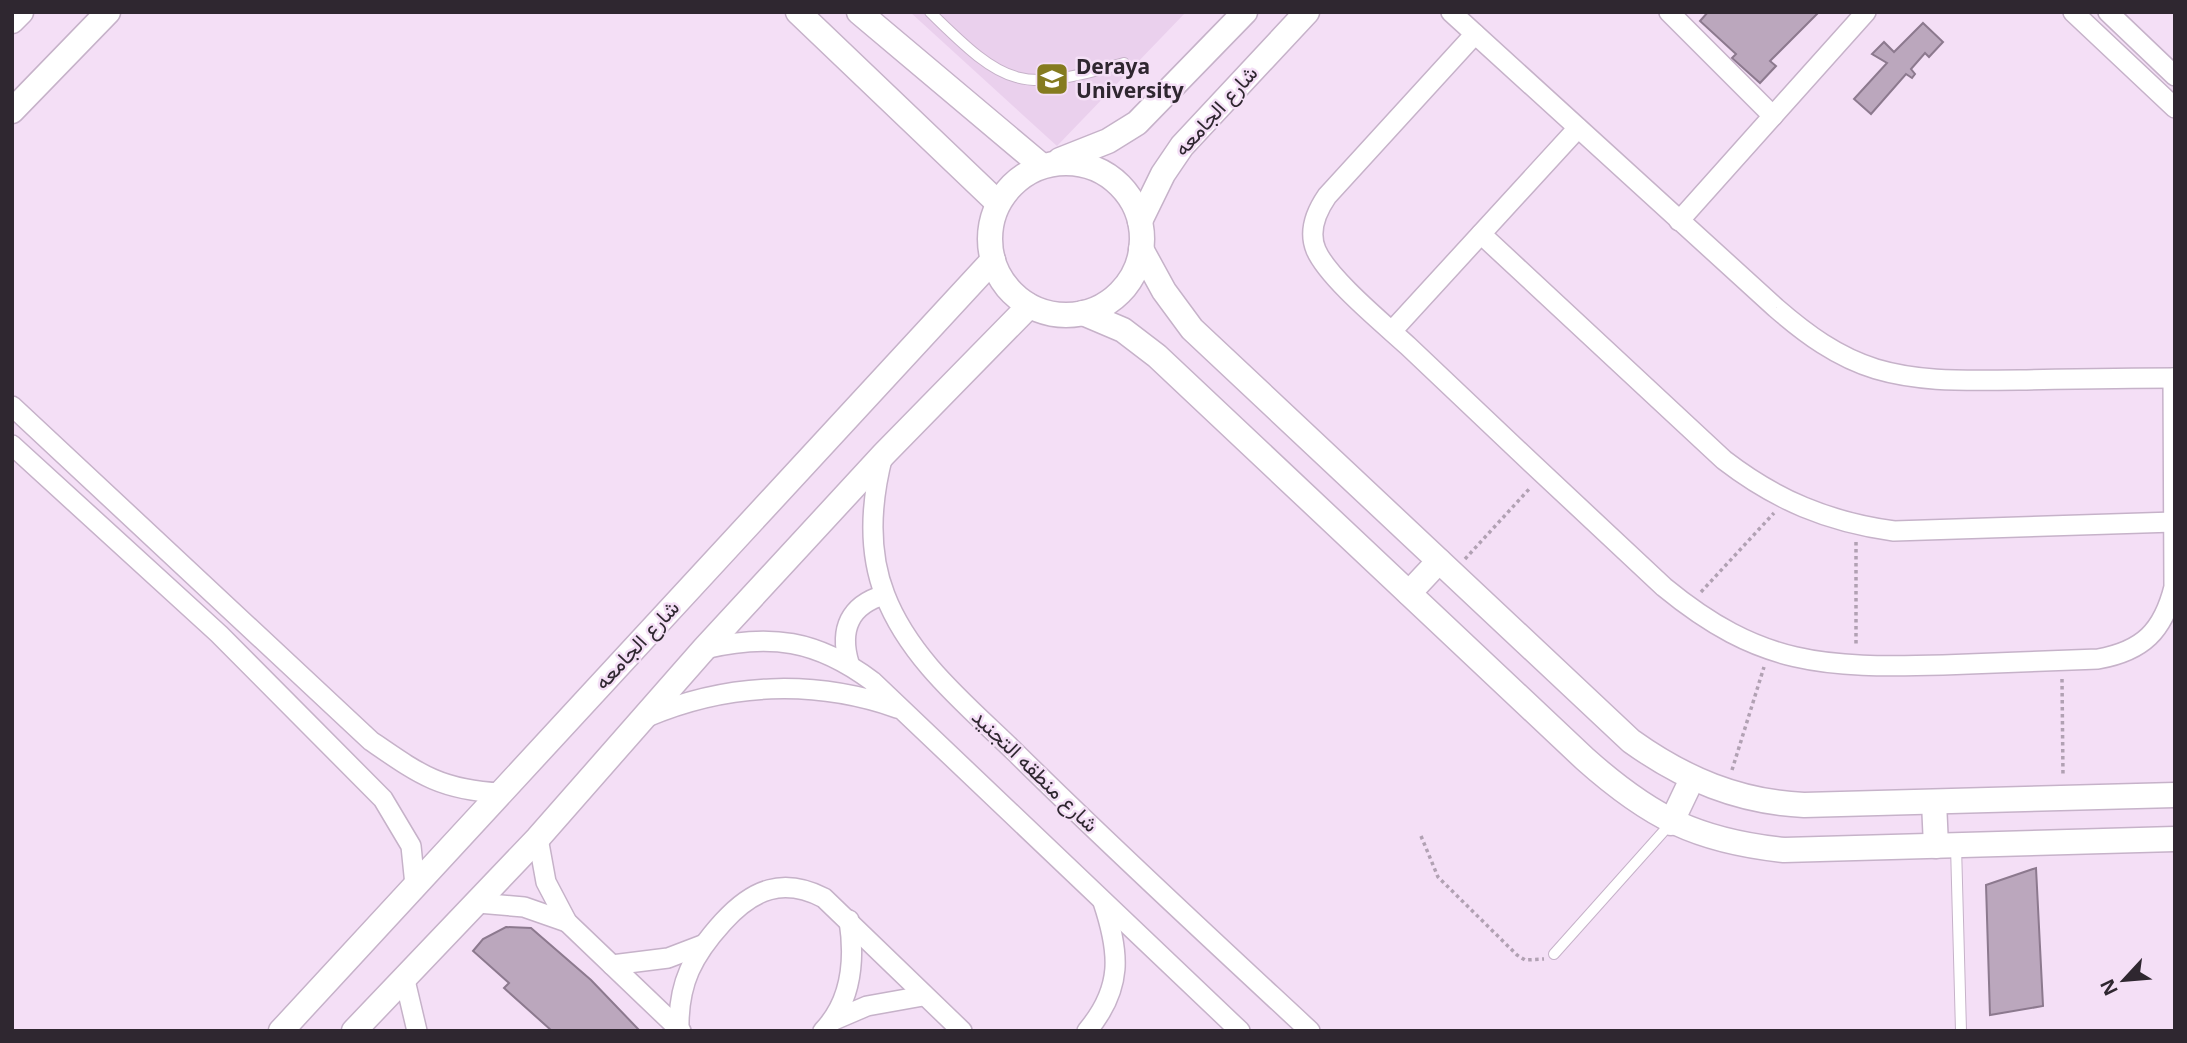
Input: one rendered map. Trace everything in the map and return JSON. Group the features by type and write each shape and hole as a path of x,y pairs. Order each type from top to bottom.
{"street":[{"path":"12,21 21,12"},
{"path":"12,111 108,12"},
{"path":"798,12 998,203"},
{"path":"859,12 960,101 1047,165 1090,166 1107,175 1127,195 1140,220 1141,249 1128,283 1116,297 1083,313 1056,314 1030,306 1007,286 993,260 990,231 998,203 1017,180 1047,165 1108,141 1137,123 1245,12"},
{"name":"شارع الجامعه","path":"1140,220 1163,174 1182,146 1307,12"},
{"path":"1451,12 1806,334 1839,354 1875,369 1913,378 1952,381 2174,378 2174,587 2168,609 2157,629 2140,645 2120,655 2062,661 1856,667 1817,663 1769,650 1722,629 1688,607 1392,331 1324,264 1315,248 1313,229 1317,211 1327,195 1475,34"},
{"path":"1679,221 1866,12"},
{"path":"2073,12 2175,108"},
{"path":"2108,12 2175,76"},
{"path":"1673,14 1773,116"},
{"path":"1392,331 1578,128"},
{"path":"1480,234 1724,460 1785,501 1820,516 1856,526 1894,531 2174,522"},
{"path":"1141,249 1164,291 1192,329 1632,741 1692,779 1726,792 1783,804 2175,795"},
{"name":"شارع الجامعه","path":"281,1031 993,260"},
{"path":"354,1031 538,838 704,649 884,454 1030,306"},
{"path":"1083,313 1123,330 1157,356 1625,795 1671,822 1720,840 1784,850 2175,839"},
{"path":"12,406 371,741 419,774 463,791 500,793"},
{"path":"12,445 219,634 383,799 411,846 415,885"},
{"name":"شارع منطقه التجنيد","path":"884,454 876,481 872,519 876,567 884,595 902,631 926,664 1065,802 1310,1031"},
{"path":"1409,593 1445,567"},
{"path":"849,663 844,641 848,621 861,605 884,595"},
{"path":"704,649 740,640 778,640 814,648 849,663 904,711 1240,1031"},
{"path":"642,719 719,694 772,688 839,693 904,711"},
{"path":"1671,822 1692,779"},
{"path":"1934,802 1946,846"},
{"path":"538,838 545,882 567,922 680,1030"},
{"path":"680,1030 682,984 702,945 744,901 764,889 779,886 795,887 817,894 849,920 923,996 962,1031"},
{"path":"1087,1031 1104,1010 1117,960 1114,934 1102,898"},
{"path":"478,903 524,907 567,922"},
{"path":"828,1026 842,1003 852,962 849,920"},
{"path":"612,965 668,958 702,945"},
{"path":"404,976 418,1031"},
{"path":"828,1026 876,1003 923,996"}],"lane":[{"path":"930,12 981,60 1016,78 1056,81 1124,62"},
{"path":"1555,954 1671,822"},
{"path":"1946,846 1961,1031"}],"path":[{"path":"1445,567 1543,474"},
{"path":"1688,607 1785,501"},
{"path":"1856,526 1856,667"},
{"path":"1726,792 1769,650"},
{"path":"2062,661 2063,799"},
{"path":"1421,836 1438,877 1517,955 1525,960 1540,961 1555,954"}],"shaded area":[{"name":"Deraya University","path":"910,12 1186,12 1057,146"}],"building":[{"path":"1708,12 1819,12 1770,61 1776,66 1760,83 1732,58 1736,54 1700,21"},
{"path":"1923,23 1943,42 1929,57 1925,53 1911,69 1915,74 1912,78 1906,74 1871,114 1854,99 1887,63 1872,54 1884,42 1894,52"},
{"path":"2036,868 2043,1006 1990,1015 1986,885"},
{"path":"506,927 531,928 591,980 640,1031 552,1031 504,988 509,983 473,951 483,939"}],"place":[{"name":"Deraya University","path":"1052,79"}]}
